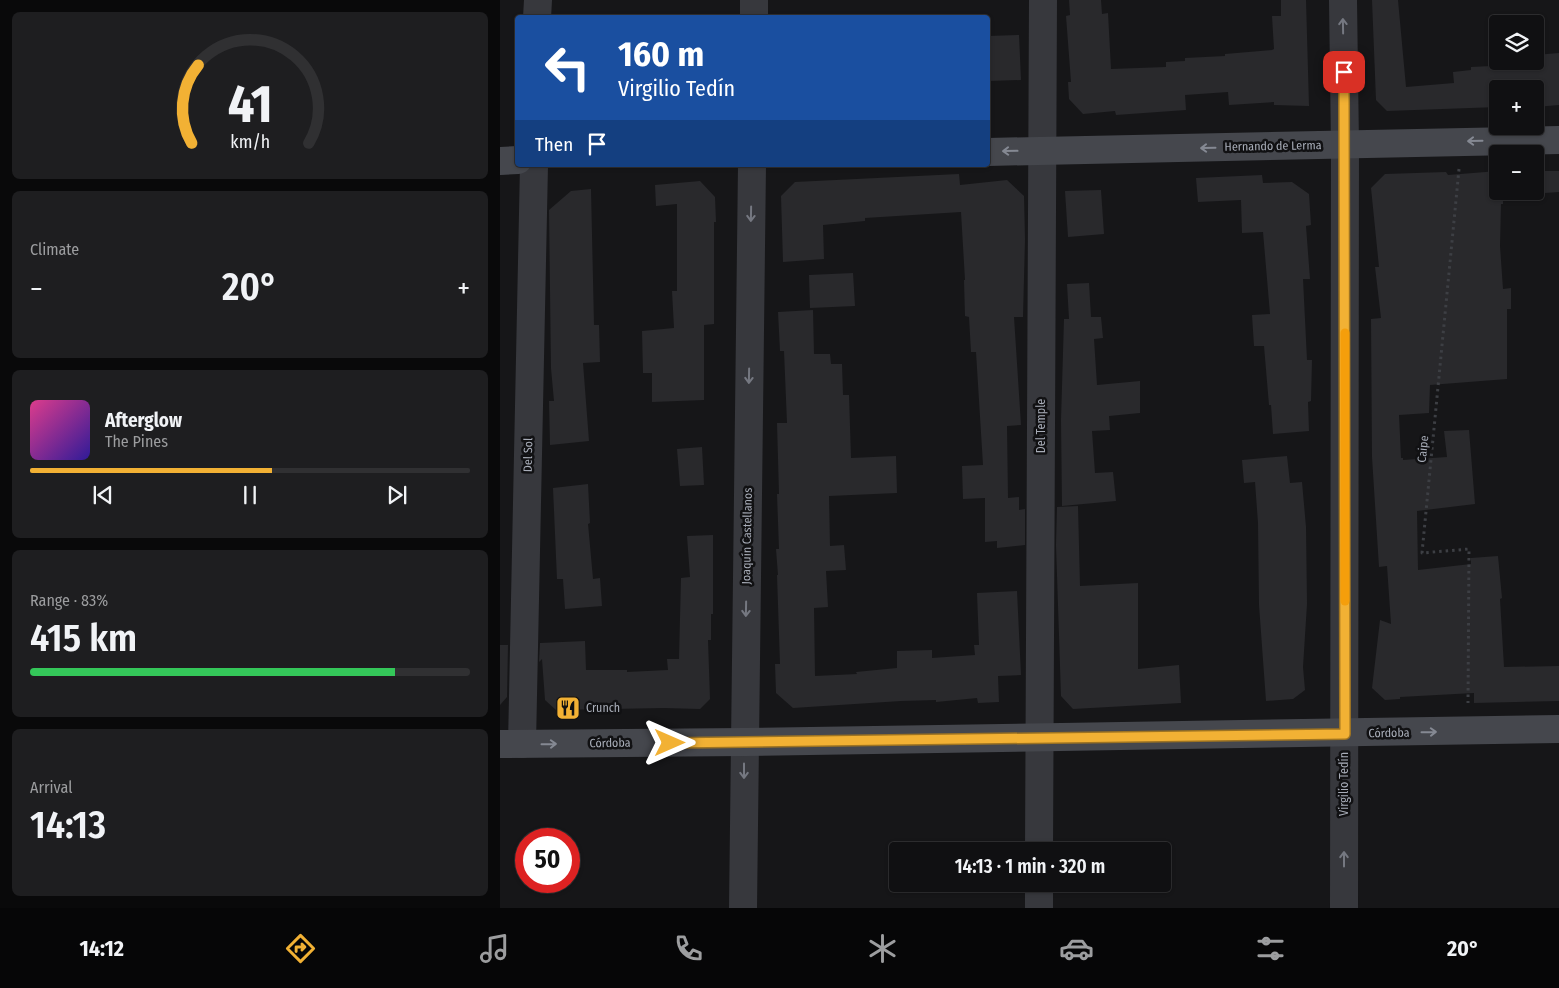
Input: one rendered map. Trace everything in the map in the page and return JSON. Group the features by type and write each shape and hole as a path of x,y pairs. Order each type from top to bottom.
{"main road":[{"name":"Hernando de Lerma","path":"990,152 1559,140"},
{"path":"500,161 515,160"},
{"name":"Córdoba","path":"511,744 1345,734 1559,729"}],"street":[{"path":"537,15 538,0"},
{"path":"754,0 754,15"},
{"name":"Del Temple","path":"1039,842 1043,0"},
{"name":"Virgilio Tedín","path":"1343,0 1345,145 1344,908"},
{"name":"Del Sol","path":"511,744 534,167"},
{"name":"Joaquín Castellanos","path":"743,908 752,167"},
{"path":"1038,908 1039,892"}],"path":[{"name":"Caipe","path":"1462,141 1422,553 1469,549 1469,710"}],"building":[{"path":"1069,0 1101,0 1102,14 1108,13 1111,69 1166,67 1166,62 1185,61 1185,58 1225,56 1225,54 1272,50 1274,49 1272,16 1281,16 1281,0 1306,0 1309,106 1274,105 1274,102 1229,105 1228,92 1185,95 1186,110 1116,115 1115,111 1083,114 1069,99 1068,82 1071,82 1066,16 1070,15"},
{"path":"1372,0 1398,0 1406,87 1454,83 1453,72 1471,70 1471,67 1489,66 1489,70 1544,70 1544,54 1559,53 1559,105 1544,106 1544,80 1489,80 1489,107 1387,111 1376,100"},
{"path":"1019,35 1021,80 990,81 990,36"},
{"path":"1544,171 1559,171 1559,192 1544,193"},
{"path":"1446,172 1448,175 1489,172 1489,200 1503,200 1503,204 1501,204 1500,246 1503,289 1511,288 1511,309 1507,309 1507,379 1430,385 1429,413 1399,415 1401,458 1403,460 1447,457 1444,431 1469,430 1475,504 1417,511 1418,570 1471,564 1471,558 1498,556 1502,598 1500,599 1504,667 1559,666 1559,701 1474,703 1474,693 1400,697 1400,699 1385,700 1372,688 1380,620 1391,624 1387,566 1379,567 1372,457 1371,319 1381,318 1375,267 1379,267 1371,188 1385,174"},
{"path":"959,174 960,185 1007,180 1024,196 1023,317 1014,317 1021,425 1007,426 1008,498 1019,497 1019,510 1025,509 1025,545 997,548 997,541 985,542 985,498 963,499 962,466 983,465 976,352 971,352 969,317 965,316 961,212 865,218 865,221 823,225 824,259 783,262 781,196 795,182"},
{"path":"1262,175 1263,183 1292,182 1309,194 1311,225 1306,226 1310,279 1303,279 1307,360 1312,360 1311,401 1308,402 1309,431 1273,434 1264,346 1254,346 1252,315 1270,314 1263,232 1242,233 1241,200 1198,202 1196,178"},
{"path":"700,181 715,197 716,222 714,222 714,324 704,325 704,400 652,402 652,373 643,373 642,331 674,328 672,291 677,291 677,204 656,206 655,185"},
{"path":"591,189 594,325 599,325 600,362 583,363 589,441 550,445 549,401 554,401 551,368 549,210 571,191"},
{"path":"1101,190 1104,234 1068,237 1065,191"},
{"path":"853,273 855,306 810,308 809,275"},
{"path":"1089,283 1091,317 1101,317 1103,338 1094,339 1097,385 1140,381 1140,413 1109,416 1110,430 1092,431 1095,473 1113,472 1116,501 1062,506 1061,420 1064,319 1069,319 1067,284"},
{"path":"813,310 814,354 830,354 831,364 842,364 843,395 849,395 851,458 896,456 897,493 829,496 830,546 844,545 846,570 826,571 828,607 814,608 815,676 857,674 856,672 897,668 897,651 932,650 932,658 975,655 974,645 979,645 977,593 1017,591 1021,675 998,676 999,702 978,703 977,698 936,702 936,700 901,701 793,708 776,693 775,664 780,664 776,549 779,549 777,423 787,423 784,351 780,351 778,312"},
{"path":"702,447 704,485 680,486 677,449"},
{"path":"1287,456 1290,483 1302,482 1306,527 1307,604 1303,667 1305,690 1293,699 1266,701 1259,605 1258,523 1255,482 1244,483 1242,460"},
{"path":"588,484 590,523 588,524 593,579 600,578 602,606 565,609 563,579 557,579 553,488"},
{"path":"1078,506 1080,586 1138,583 1138,669 1179,665 1181,703 1073,709 1061,696 1056,545 1057,507"},
{"path":"713,535 713,614 711,614 711,640 708,640 710,699 700,709 556,710 545,700 542,659 539,662 540,643 585,641 586,670 627,670 627,672 668,670 667,659 679,659 681,578 690,577 687,536"},
{"path":"500,645 508,645 507,697 500,705"}],"slow traffic":[{"path":"1345,333 1345,601"}],"place":[{"name":"Crunch","path":"568,708"}],"route":[{"path":"670,743 1345,734 1344,72"}]}
